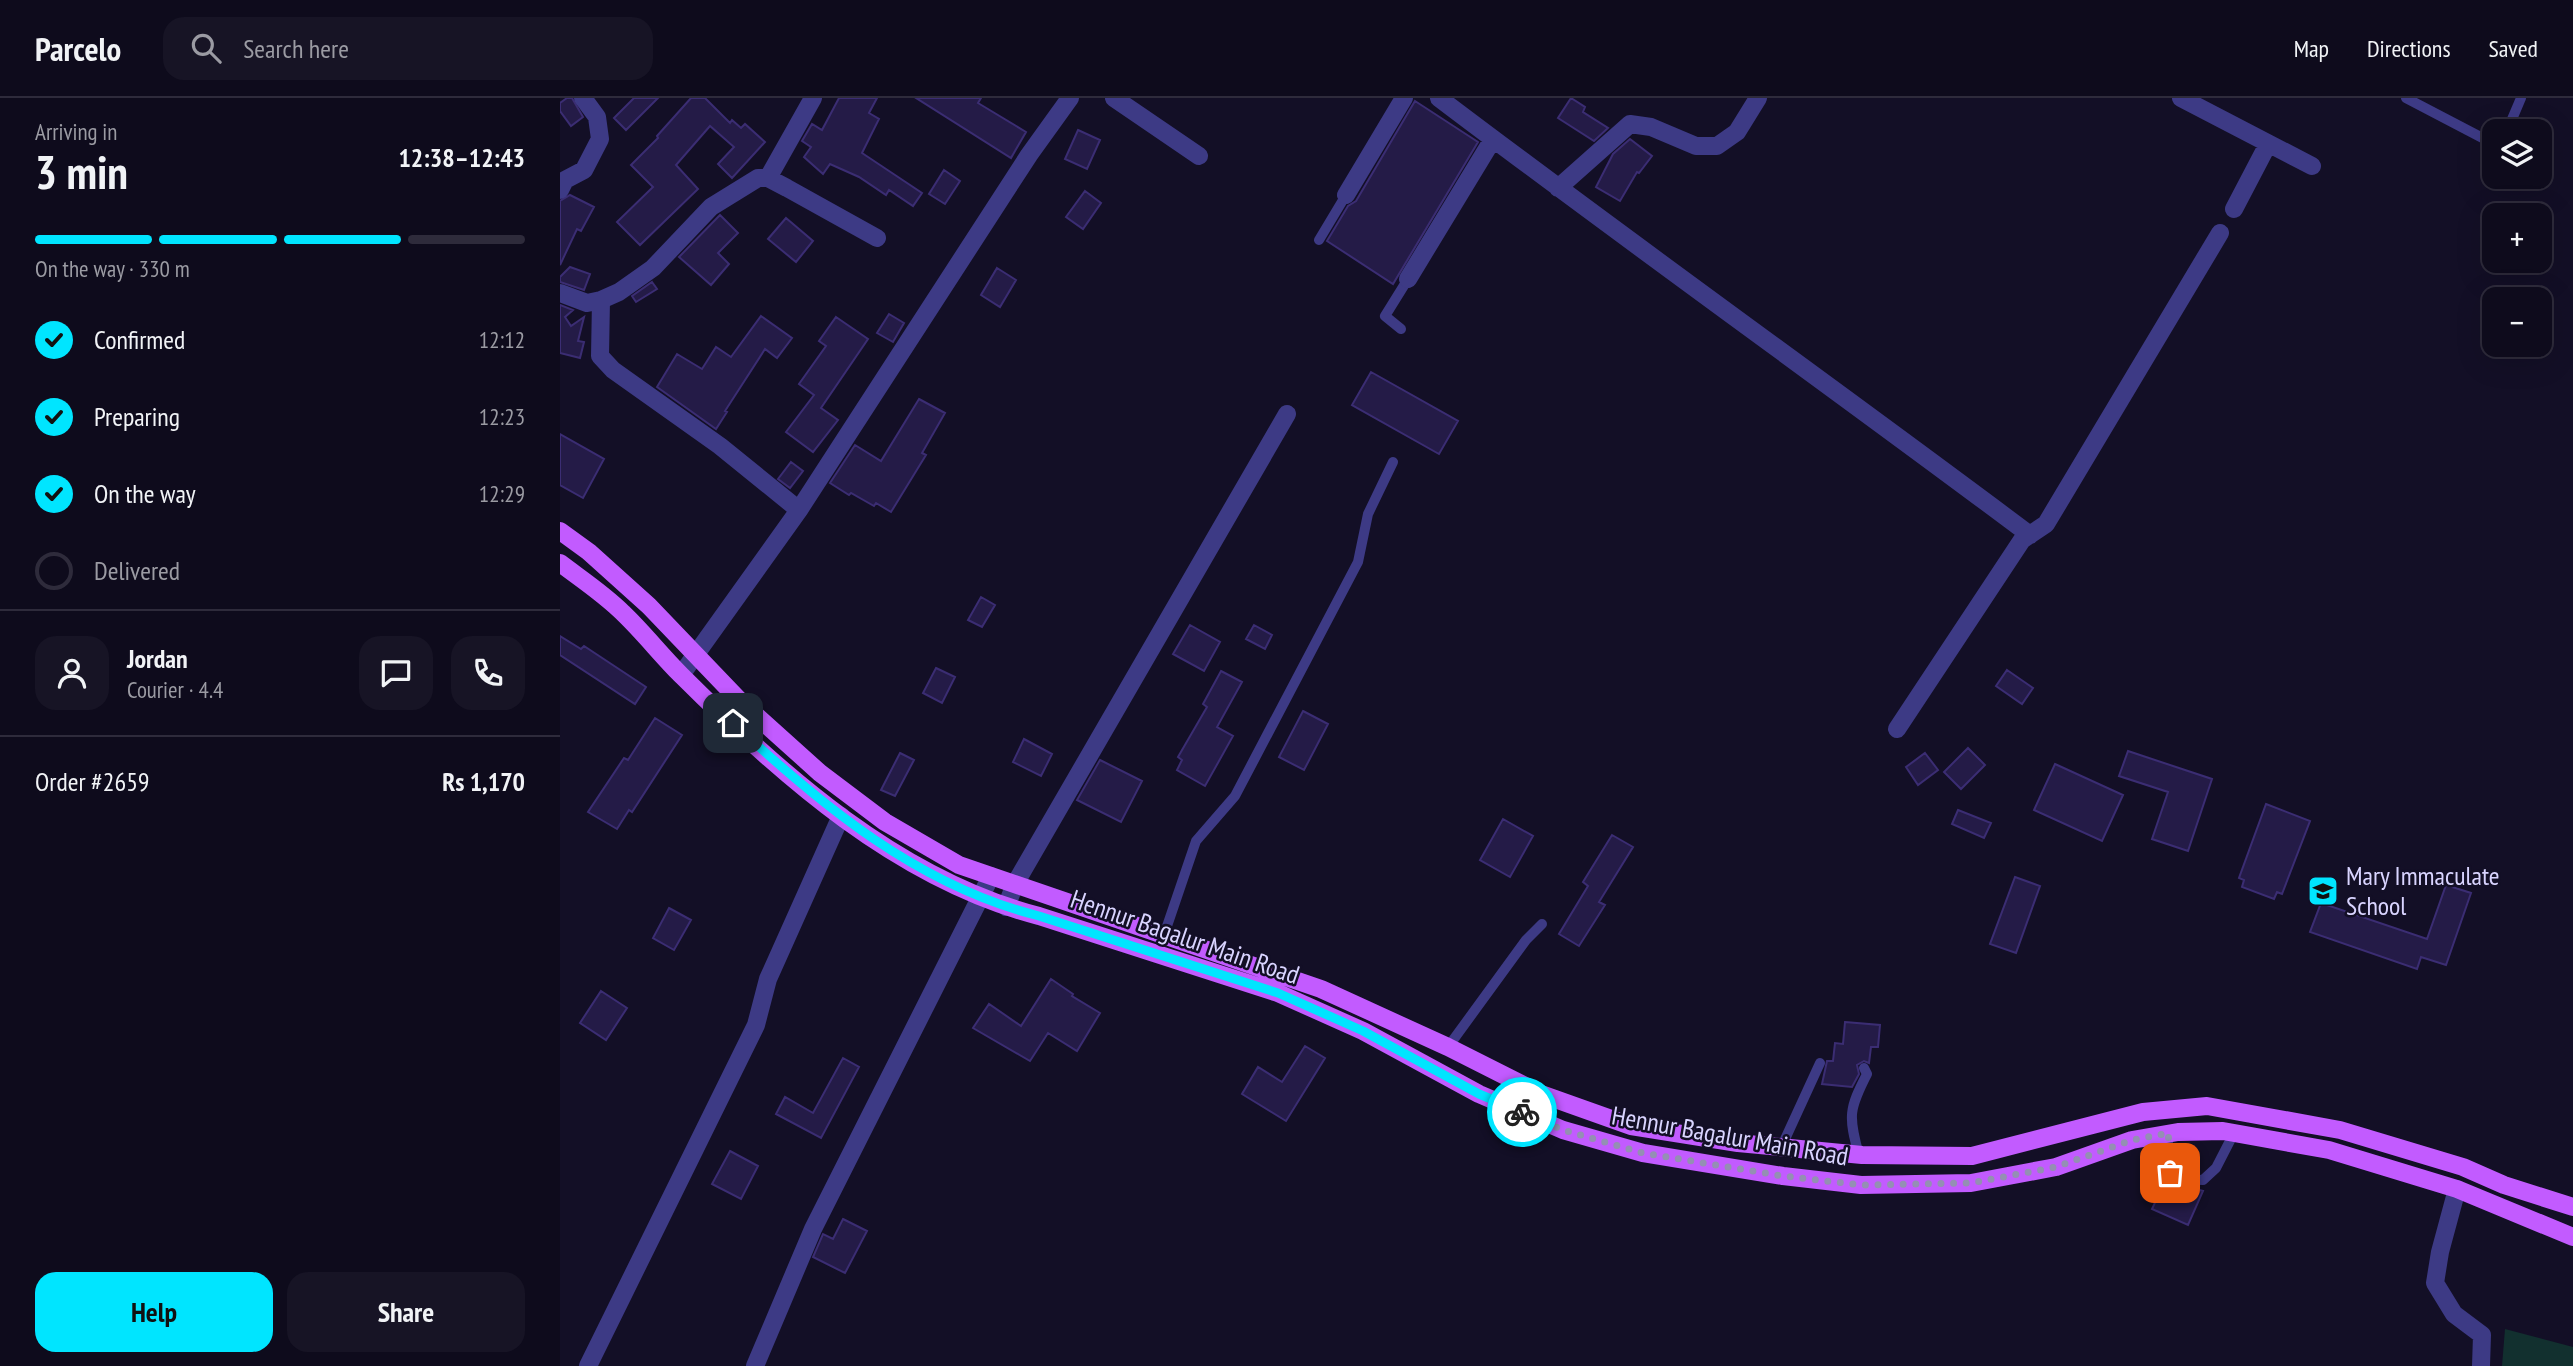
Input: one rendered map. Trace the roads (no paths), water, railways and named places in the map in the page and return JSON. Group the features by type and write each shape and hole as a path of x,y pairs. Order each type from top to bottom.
{"main road":[{"name":"Hennur Bagalur Main Road","path":"560,531 589,552 649,606 740,701 820,772 885,822 959,865 1321,989 1448,1047 1541,1094 1631,1126 1738,1143 1859,1155 1972,1156 2143,1112 2207,1106 2340,1130 2463,1167 2504,1185 2573,1207"},
{"name":"Hennur Bagalur Main Road","path":"560,563 621,611 681,675 767,755 862,833 917,867 1006,907 1278,993 1363,1031 1479,1094 1563,1130 1643,1153 1783,1176 1861,1185 1971,1183 2056,1167 2132,1140 2169,1133 2223,1131 2329,1150 2457,1189 2573,1237"}],"street":[{"path":"560,190 565,180 584,170 600,139 597,117 583,98"},
{"path":"768,178 813,98"},
{"path":"681,675 799,510 1070,98"},
{"path":"1114,98 1199,156"},
{"path":"1346,195 1405,98"},
{"path":"1439,98 2030,535"},
{"path":"1558,188 1630,124 1651,127 1696,146 1717,146 1737,132 1758,98"},
{"path":"2181,98 2312,166"},
{"path":"1408,279 1493,139"},
{"path":"2234,209 2268,144"},
{"path":"560,293 587,303 620,292 653,268 711,207 758,178 768,178 877,238"},
{"path":"1896,729 2022,540 2046,524 2220,233"},
{"path":"601,300 600,356 613,370 720,446 799,510"},
{"path":"1006,907 1015,884 1287,414"},
{"path":"588,1366 756,1025 768,979 841,816"},
{"path":"755,1366 813,1229 991,876"},
{"path":"2457,1189 2440,1252 2435,1283 2454,1314 2482,1335 2481,1366"}],"lane":[{"path":"2406,98 2482,138"},
{"path":"2512,119 2521,98"},
{"path":"1319,240 1346,195"},
{"path":"1401,328 1384,317 1408,279"},
{"path":"1164,935 1196,841 1236,796 1359,562 1368,514 1393,462"},
{"path":"1448,1047 1519,950 1542,925"},
{"path":"1781,1147 1820,1063"},
{"path":"1859,1155 1850,1115 1855,1097 1867,1074 1864,1068"},
{"path":"2169,1133 2166,1160 2170,1173 2203,1180 2216,1168 2234,1133"}],"place":[{"name":"Mary Immaculate School","path":"2323,891"}]}
